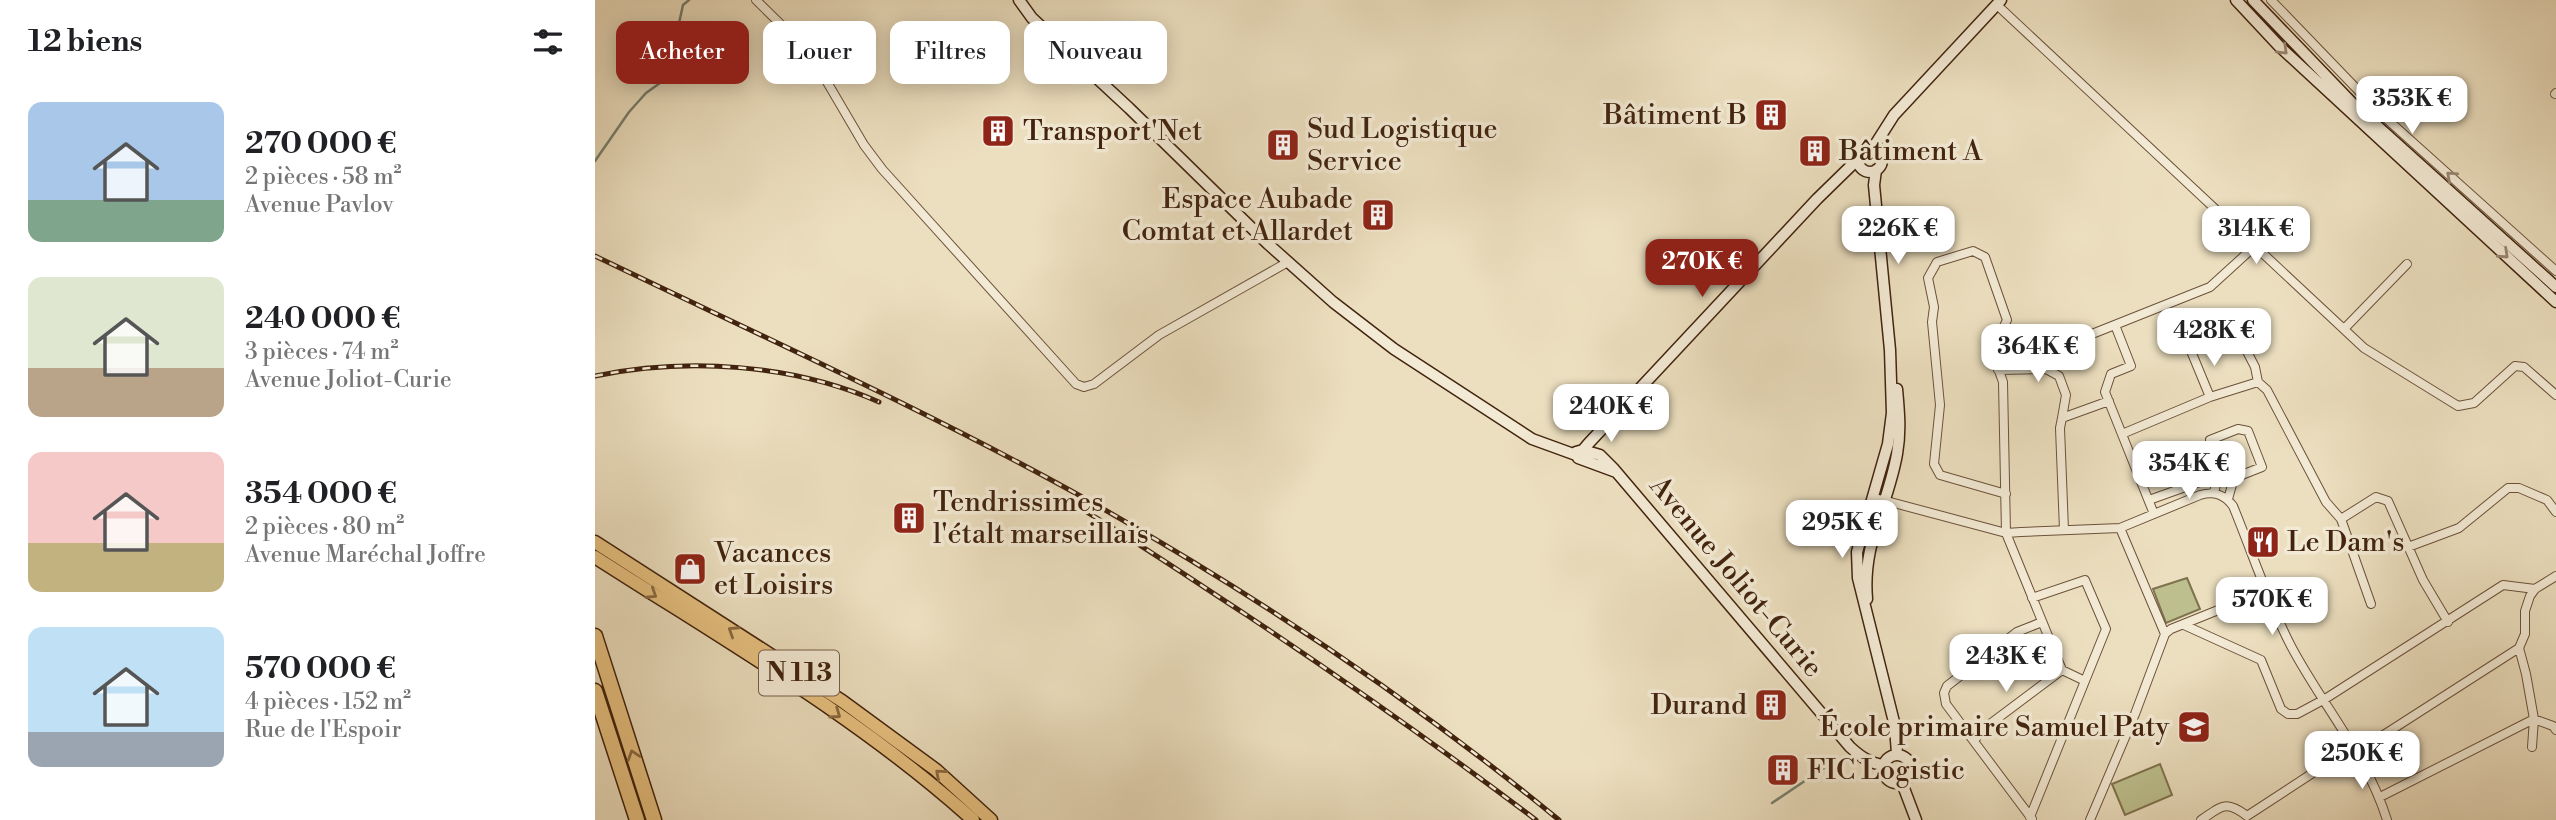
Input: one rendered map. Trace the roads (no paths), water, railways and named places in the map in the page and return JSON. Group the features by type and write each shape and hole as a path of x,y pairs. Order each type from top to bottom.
{"highway":[{"path":"595,636 654,820"},
{"path":"595,691 637,820"}],"main road":[{"name":"N 113","path":"595,542 842,701 936,770 991,820"},
{"name":"N 113","path":"595,557 830,709 906,762 973,820"}],"street":[{"path":"756,0 810,53 864,145 882,169 1076,384 1084,387 1094,384 1151,340 1288,262"},
{"name":"Avenue Joliot-Curie","path":"1019,0 1032,18 1129,107 1288,262 1368,330 1532,439 1582,454 1600,455 1850,747 1862,758 1883,765"},
{"path":"2236,0 2279,46 2556,302"},
{"path":"2253,0 2355,106 2556,287"},
{"path":"2271,0 2379,112 2556,271"},
{"path":"1582,454 1844,170 1881,164 1876,150 1889,122 1999,2 2364,348 2458,406 2474,403 2515,366 2524,367 2556,395"},
{"path":"1876,150 1862,151 1864,167 1874,185 1890,350 1898,389 1900,434 1897,457 1878,499 1868,550 1866,589 1870,622 1895,726 1897,754"},
{"path":"2082,338 2210,287 2255,246"},
{"path":"2006,494 1940,475 1934,464 1940,405 1932,322 1934,307 1928,278 1937,262 1973,251 1985,257 2007,320 1997,339 1998,370 2003,382 2006,494 2005,533 2062,670 2085,681"},
{"path":"2344,329 2407,264"},
{"path":"2115,325 2131,366 2111,374 2105,392 2154,514"},
{"path":"2237,332 2255,367 2258,382 2267,390 2326,502 2341,519 2371,604"},
{"path":"2191,351 2210,397"},
{"path":"1998,370 2046,369 2059,376 2066,395 2060,428 2064,530"},
{"path":"2122,434 2210,397 2258,382"},
{"path":"2062,418 2109,401"},
{"path":"2221,495 2234,478 2262,467 2248,431 2238,429 2210,440 2221,495 2233,506 2290,644 2355,749 2380,797 2387,820"},
{"path":"2149,500 2219,475"},
{"path":"2408,547 2459,528 2508,488 2519,488 2547,500 2556,512"},
{"path":"1878,499 2005,533 2119,528 2200,495 2221,495"},
{"path":"2341,519 2376,497 2388,501 2423,580 2448,622"},
{"path":"2119,528 2165,634"},
{"path":"2201,820 2224,805 2232,805 2248,818 2519,648 2525,635 2525,611 2530,596 2535,589 2556,576"},
{"path":"2031,818 2106,629 2085,580 2032,598"},
{"path":"2183,625 2260,660 2281,709 2288,714 2297,715 2503,585 2535,589"},
{"path":"2090,820 2165,634 2171,629 2267,590"},
{"path":"2031,818 1946,704 1944,693 1947,686 2017,632 2042,622"},
{"path":"2519,648 2533,719 2532,747"},
{"path":"1974,741 1982,730 2062,670"},
{"path":"2380,797 2533,719 2553,726 2556,730"},
{"path":"1897,754 1911,764 1910,775 1902,783 1891,782 1884,775 1883,765 1888,757 1897,754"},
{"path":"1902,783 1916,820"}],"waterway":[{"path":"595,161 629,112 646,93 660,83 671,59 683,5 689,0"},
{"path":"1772,803 1833,762"}],"railway":[{"path":"595,256 964,434 1146,534 1329,649 1446,732 1559,820"},
{"path":"595,376 666,367 739,368 811,379 879,402"},
{"path":"1065,499 1156,555 1319,664 1536,820"}],"place":[{"name":"Bâtiment B","path":"1771,115"},
{"name":"Transport'Net","path":"998,131"},
{"name":"Sud Logistique Service","path":"1283,145"},
{"name":"Bâtiment A","path":"1815,151"},
{"name":"Espace Aubade Comtat et Allardet","path":"1378,215"},
{"name":"Tendrissimes l'étalt marseillais","path":"909,518"},
{"name":"Le Dam's","path":"2263,542"},
{"name":"Vacances et Loisirs","path":"690,569"},
{"name":"Durand","path":"1771,705"},
{"name":"École primaire Samuel Paty","path":"2194,727"},
{"name":"FIC Logistic","path":"1783,770"}]}
